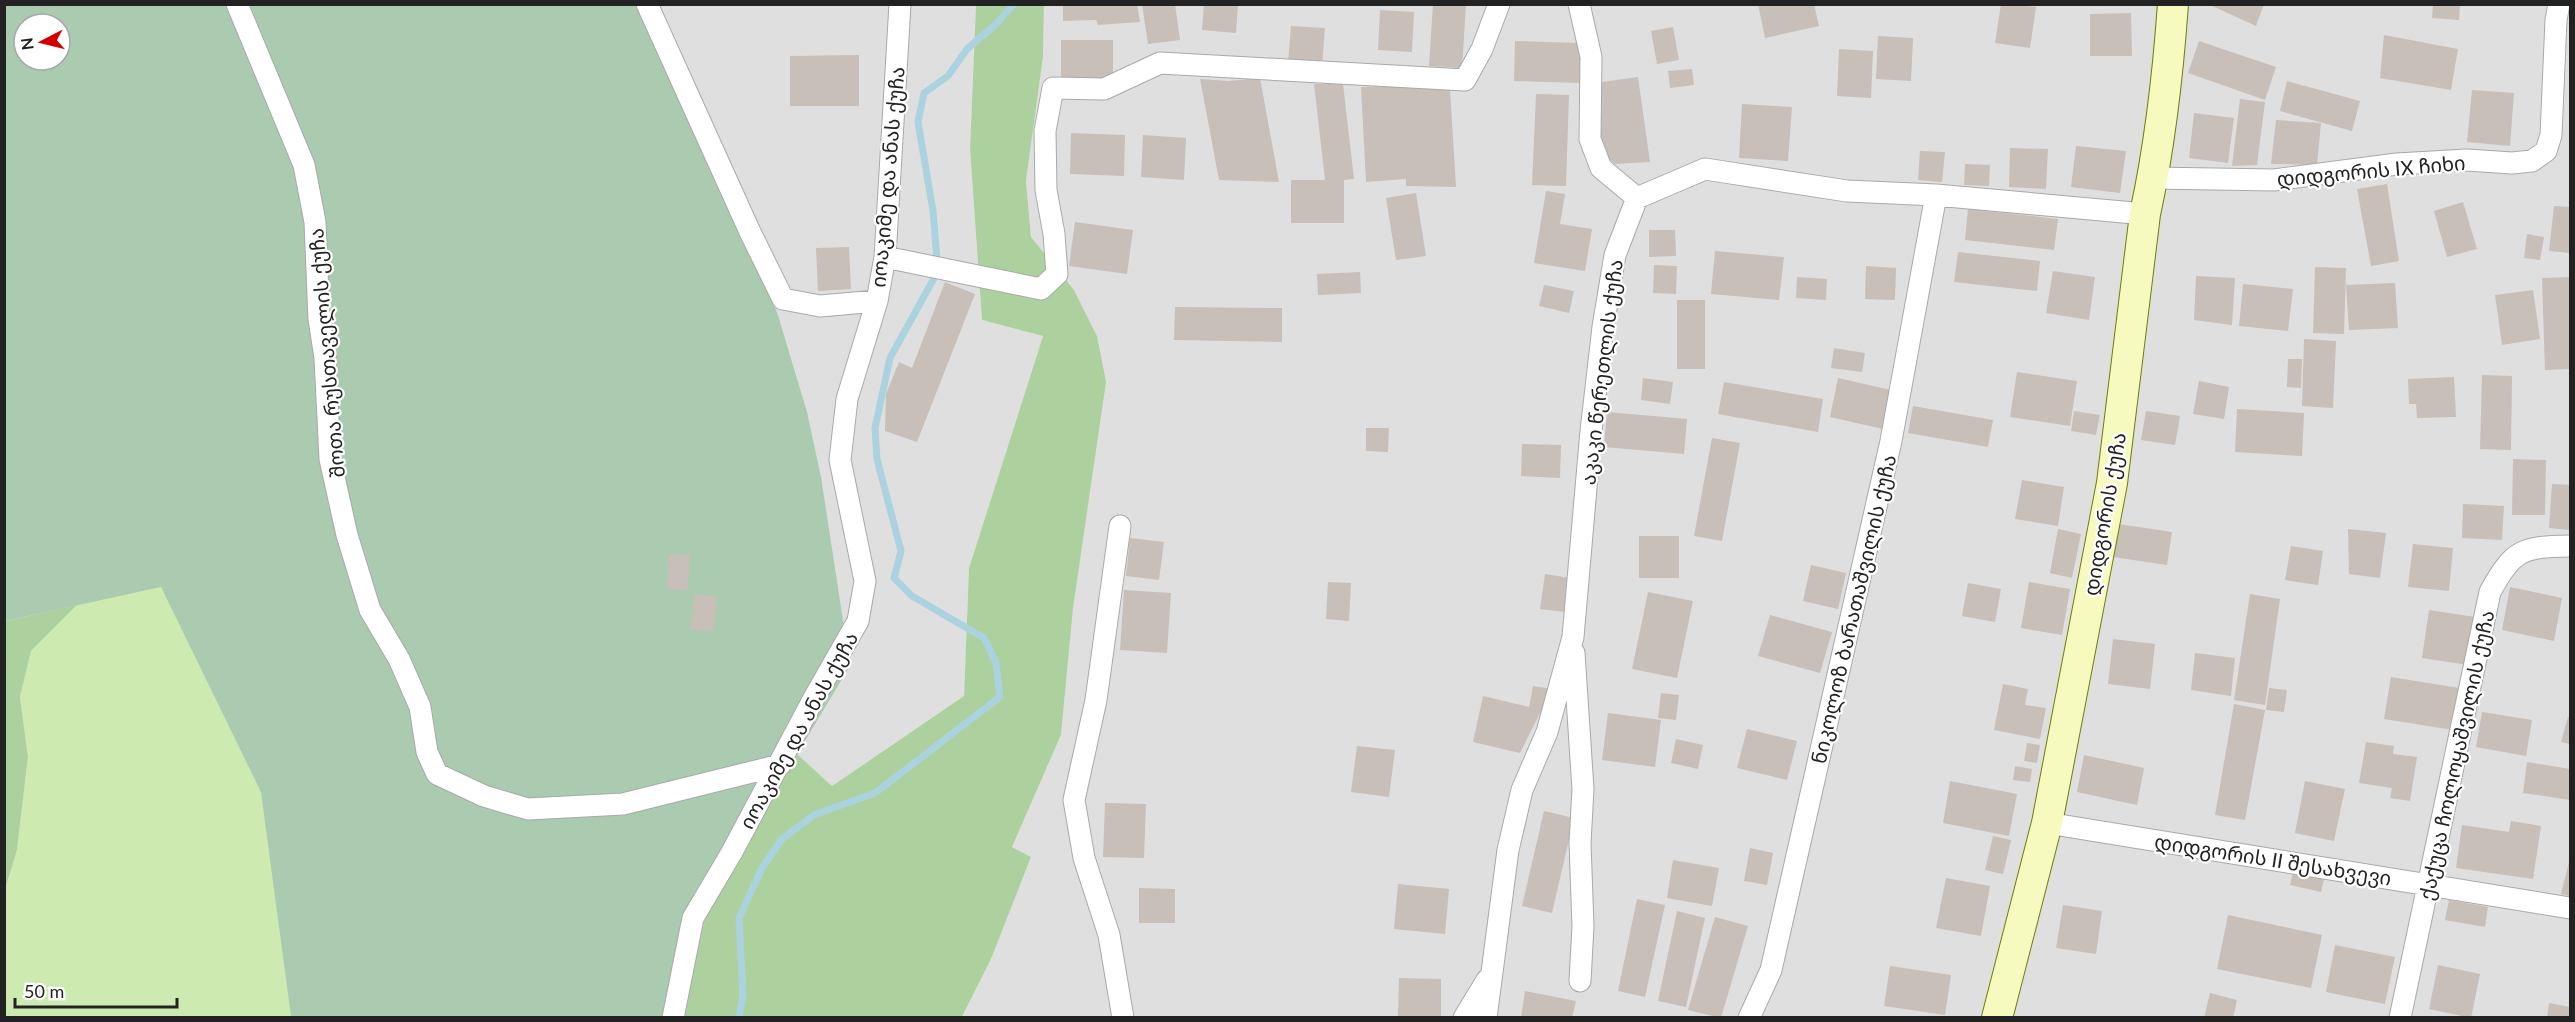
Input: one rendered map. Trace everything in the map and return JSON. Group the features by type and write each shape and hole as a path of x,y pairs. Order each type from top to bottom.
{"street":[{"name":"შოთა რუსთაველის ქუჩა","path":"237,4 304,165 315,222 319,319 325,358 330,459 347,535 370,610 399,659 420,707 427,752 437,774 484,796 528,809 623,804 780,765"},
{"path":"647,4 750,232 783,299 820,306 877,302"},
{"name":"იოაკიმე და ანას ქუჩა","path":"673,1017 693,918 858,621 865,581 840,460 847,399 877,302 885,257 900,4"},
{"path":"885,257 1041,289 1057,274 1054,234 1046,190 1046,131 1053,88 1104,89 1160,63 1465,80 1482,49 1499,4"},
{"path":"1579,4 1591,57 1590,139 1601,168 1637,198 1705,169 1847,191 1936,195 2145,214"},
{"name":"დიდგორის ქუჩა","path":"1996,1017 2046,823 2112,483 2145,214 2153,178 2170,49 2173,4"},
{"name":"დიდგორის IX ჩიხი","path":"2153,178 2274,180 2397,165 2467,160 2512,163 2532,161 2546,151 2551,135 2556,20 2559,4"},
{"name":"ნიკოლოზ ბარათაშვილის ქუჩა","path":"1749,1017 1771,970 1890,441 1936,195"},
{"name":"აკაკი წერეთლის ქუჩა","path":"1486,1017 1508,850 1522,790 1546,732 1574,637 1591,431 1604,327 1615,255 1637,198"},
{"path":"1120,526 1096,700 1074,800 1084,858 1109,935 1123,1017"},
{"name":"ქაქუცა ჩოლოყაშვილის ქუჩა","path":"2400,1017 2490,592 2498,577 2518,554 2533,547 2571,546"},
{"path":"1574,637 1583,789 1580,843 1583,926 1580,981"},
{"name":"დიდგორის II შესახვევი","path":"2046,823 2571,908"},
{"path":"1464,1017 1491,974"}],"shaded area":[{"path":"640,5 976,5 970,149 982,320 1043,336 969,568 964,696 832,786 797,754 850,666 777,312"},
{"path":"1044,5 2570,5 2570,1017 962,1018 991,959 1031,857 1012,847 1061,735 1097,336 1074,290 1031,237 1026,181 1043,57"}],"green space":[{"path":"4,5 640,5 777,312 807,412 821,477 850,666 709,901 682,1017 291,1017 261,792 161,587 5,621"},
{"path":"976,5 1044,5 1043,57 1026,181 1031,237 1074,290 1097,336 1106,382 1073,608 1061,735 1012,847 1031,857 991,959 962,1017 682,1018 709,901 797,754 832,786 964,696 969,568 1043,336 982,320 970,149"},
{"path":"161,586 262,793 291,1017 5,1018 5,890 17,850 28,757 20,697 31,651 77,605"},
{"path":"77,605 31,651 20,697 28,757 17,850 5,890 5,621"}],"building":[{"path":"1063,4 1137,4 1140,22 1098,25 1096,20 1063,21"},
{"path":"1142,4 1175,4 1180,40 1148,44"},
{"path":"1204,4 1238,4 1236,33 1202,30"},
{"path":"1433,4 1466,4 1462,68 1429,66"},
{"path":"1758,4 1814,4 1819,26 1765,38"},
{"path":"2001,4 2036,7 2030,48 1995,43"},
{"path":"2208,4 2264,4 2256,26"},
{"path":"2433,4 2460,4 2459,20 2432,18"},
{"path":"1380,10 1414,12 1412,52 1378,50"},
{"path":"2131,13 2132,56 2090,56 2090,14"},
{"path":"1291,26 1325,28 1322,66 1288,63"},
{"path":"1673,27 1679,60 1657,64 1651,31"},
{"path":"2384,35 2458,49 2451,90 2380,78"},
{"path":"1878,36 1913,38 1911,81 1876,79"},
{"path":"1061,40 1113,40 1113,79 1061,78"},
{"path":"1515,41 1581,43 1580,83 1514,81"},
{"path":"2199,41 2276,67 2265,100 2188,73"},
{"path":"1839,49 1873,51 1871,98 1837,96"},
{"path":"859,55 859,106 790,106 790,56"},
{"path":"1692,69 1694,85 1670,88 1668,71"},
{"path":"1638,77 1650,162 1615,164 1609,159 1601,138 1602,82"},
{"path":"1260,78 1279,182 1219,180 1200,79 1228,81"},
{"path":"2287,81 2360,101 2352,131 2280,111"},
{"path":"1314,84 1343,84 1354,179 1344,180 1344,223 1291,223 1291,180 1325,180"},
{"path":"1401,86 1450,89 1456,187 1406,186 1406,179 1366,182 1361,87"},
{"path":"2472,90 2514,93 2510,146 2467,142"},
{"path":"1536,94 1569,95 1566,186 1532,185"},
{"path":"2240,99 2265,102 2257,165 2232,166"},
{"path":"1742,104 1792,107 1788,161 1739,158"},
{"path":"2194,113 2234,118 2228,163 2189,158"},
{"path":"2276,120 2321,123 2317,165 2271,164"},
{"path":"1071,133 1125,135 1124,176 1070,174"},
{"path":"1143,135 1186,138 1184,180 1141,177"},
{"path":"2076,146 2126,151 2120,193 2071,187"},
{"path":"2010,148 2048,149 2046,189 2009,187"},
{"path":"1920,151 1945,152 1942,182 1918,180"},
{"path":"1965,164 1990,165 1989,186 1964,185"},
{"path":"2387,184 2399,261 2371,266 2357,189"},
{"path":"1546,191 1565,194 1560,224 1592,229 1585,271 1534,263"},
{"path":"1416,193 1426,256 1396,260 1386,198"},
{"path":"2463,202 2477,249 2447,257 2434,211"},
{"path":"2554,206 2570,207 2570,253 2549,251"},
{"path":"1968,209 2058,219 2054,250 1965,240"},
{"path":"1075,222 1133,230 1127,274 1069,266"},
{"path":"1649,230 1675,230 1676,256 1649,257"},
{"path":"2527,234 2544,237 2540,260 2524,258"},
{"path":"849,247 851,289 818,291 816,248"},
{"path":"1715,251 1784,257 1779,300 1711,294"},
{"path":"1958,252 2040,261 2037,291 1954,282"},
{"path":"1654,265 1677,266 1676,294 1653,293"},
{"path":"1866,266 1896,268 1895,300 1865,299"},
{"path":"2315,267 2346,268 2344,334 2313,333"},
{"path":"2053,271 2095,277 2089,320 2046,313"},
{"path":"1360,272 1361,293 1318,295 1317,274"},
{"path":"2196,276 2235,278 2232,325 2194,320"},
{"path":"1797,277 1827,279 1826,300 1796,298"},
{"path":"2570,277 2570,369 2545,370 2542,278"},
{"path":"945,282 975,294 917,442 885,431 886,394 899,362 912,368"},
{"path":"2395,283 2398,328 2349,330 2346,285"},
{"path":"2243,284 2293,289 2288,331 2239,326"},
{"path":"1544,285 1574,291 1569,313 1539,306"},
{"path":"2533,290 2540,339 2502,345 2495,295"},
{"path":"1677,300 1705,300 1705,369 1677,369"},
{"path":"1175,307 1282,308 1282,342 1174,340"},
{"path":"2304,339 2336,341 2333,408 2302,406"},
{"path":"1834,348 1865,353 1862,372 1831,368"},
{"path":"2288,359 2302,359 2301,388 2287,387"},
{"path":"2017,372 2077,381 2070,426 2010,417"},
{"path":"2482,375 2512,376 2511,450 2480,449"},
{"path":"2454,377 2456,417 2417,418 2416,404 2409,404 2408,379"},
{"path":"1643,378 1673,382 1670,404 1641,400"},
{"path":"1838,378 1891,390 1883,429 1830,417"},
{"path":"2199,381 2229,387 2224,419 2193,414"},
{"path":"1724,382 1823,399 1818,432 1718,414"},
{"path":"1913,406 1993,420 1988,447 1908,433"},
{"path":"2237,409 2304,413 2302,456 2235,452"},
{"path":"2074,411 2100,415 2096,435 2071,431"},
{"path":"2146,411 2180,416 2175,445 2141,440"},
{"path":"1607,412 1687,419 1684,454 1604,447"},
{"path":"1366,428 1389,428 1388,452 1366,451"},
{"path":"1712,438 1740,443 1722,541 1694,536"},
{"path":"1522,444 1561,445 1560,478 1521,476"},
{"path":"2513,459 2546,460 2545,515 2512,515"},
{"path":"2022,480 2064,487 2058,526 2015,519"},
{"path":"2552,484 2570,485 2570,530 2549,528"},
{"path":"2463,504 2504,506 2502,540 2462,538"},
{"path":"2118,524 2172,532 2167,565 2113,557"},
{"path":"2058,529 2081,534 2072,578 2050,573"},
{"path":"2348,529 2386,533 2380,578 2349,574"},
{"path":"1639,536 1679,536 1679,578 1639,578"},
{"path":"1130,538 1164,542 1159,580 1126,576"},
{"path":"2413,544 2453,548 2449,591 2408,587"},
{"path":"2291,546 2323,551 2318,585 2285,580"},
{"path":"669,554 690,555 688,590 667,589"},
{"path":"1811,565 1846,573 1838,609 1803,601"},
{"path":"1545,574 1570,578 1565,612 1540,609"},
{"path":"1328,582 1351,583 1349,621 1326,619"},
{"path":"2029,582 2070,589 2062,635 2021,628"},
{"path":"1968,583 2001,589 1995,622 1962,616"},
{"path":"2510,587 2562,598 2554,641 2502,630"},
{"path":"1124,590 1171,593 1167,653 1120,650"},
{"path":"1648,592 1693,601 1677,678 1632,669"},
{"path":"695,594 717,597 713,632 690,629"},
{"path":"2250,594 2280,599 2265,705 2234,700"},
{"path":"2429,610 2475,617 2468,665 2422,658"},
{"path":"1770,615 1832,632 1820,673 1758,656"},
{"path":"2113,639 2155,644 2150,689 2108,684"},
{"path":"2195,653 2235,658 2231,696 2191,690"},
{"path":"2391,677 2459,688 2453,730 2384,719"},
{"path":"2003,684 2028,689 2025,705 2046,708 2040,739 1994,730"},
{"path":"1533,686 1552,689 1520,753 1473,742 1483,696 1529,707"},
{"path":"2269,688 2287,690 2284,712 2266,710"},
{"path":"1661,693 1679,695 1676,720 1658,718"},
{"path":"2234,704 2265,710 2245,820 2215,815"},
{"path":"2482,712 2532,720 2526,756 2476,747"},
{"path":"1608,713 1661,720 1655,767 1602,760"},
{"path":"2568,717 2570,717 2570,744 2561,742"},
{"path":"1747,729 1797,741 1787,780 1737,768"},
{"path":"1676,739 1703,745 1698,769 1671,763"},
{"path":"2366,742 2394,746 2393,754 2417,757 2410,801 2390,798 2392,788 2359,783"},
{"path":"2027,743 2040,745 2037,763 2024,761"},
{"path":"1357,746 1395,750 1389,797 1351,792"},
{"path":"2084,755 2144,768 2137,805 2077,792"},
{"path":"2527,762 2570,769 2570,800 2523,793"},
{"path":"2015,766 2032,769 2030,782 2013,780"},
{"path":"1950,781 2017,794 2009,836 1943,823"},
{"path":"2305,781 2345,789 2334,841 2295,833"},
{"path":"1105,803 1146,804 1144,858 1103,857"},
{"path":"1544,811 1574,818 1552,913 1522,906"},
{"path":"2511,821 2541,826 2533,879 2456,868 2462,825 2509,832"},
{"path":"1993,836 2011,840 2003,874 1985,870"},
{"path":"1750,848 1773,853 1767,885 1744,881"},
{"path":"2570,858 2570,896 2561,894"},
{"path":"1673,860 1719,868 1712,906 1667,898"},
{"path":"2293,872 2324,879 2321,892 2290,885"},
{"path":"1946,878 1990,886 1981,936 1936,928"},
{"path":"1398,884 1449,889 1445,934 1394,929"},
{"path":"1139,888 1175,889 1175,923 1139,923"},
{"path":"1637,899 1665,905 1645,997 1618,991"},
{"path":"2449,900 2488,907 2485,927 2445,920"},
{"path":"2063,905 2102,911 2096,954 2056,948"},
{"path":"1677,911 1705,918 1686,1007 1658,1001"},
{"path":"2228,915 2322,935 2311,988 2217,969"},
{"path":"1715,917 1748,926 1721,1018 1688,1010"},
{"path":"2335,945 2395,957 2385,1004 2326,992"},
{"path":"2438,965 2480,974 2471,1018 2429,1009"},
{"path":"1890,966 1951,975 1945,1015 1884,1006"},
{"path":"1399,978 1441,979 1441,1016 1398,1016"},
{"path":"1525,991 1576,1001 1572,1018 1521,1018"},
{"path":"2210,993 2237,1000 2233,1018 2204,1018"},
{"path":"2549,1003 2570,1007 2570,1018 2547,1018"}],"waterway":[{"path":"739,1018 743,996 739,918 762,868 782,839 814,815 875,793 1000,697 996,663 984,638 912,596 894,578 901,551 877,459 875,428 890,358 938,271 933,211 918,122 924,93 948,76 967,49 996,24 1014,4"}]}
